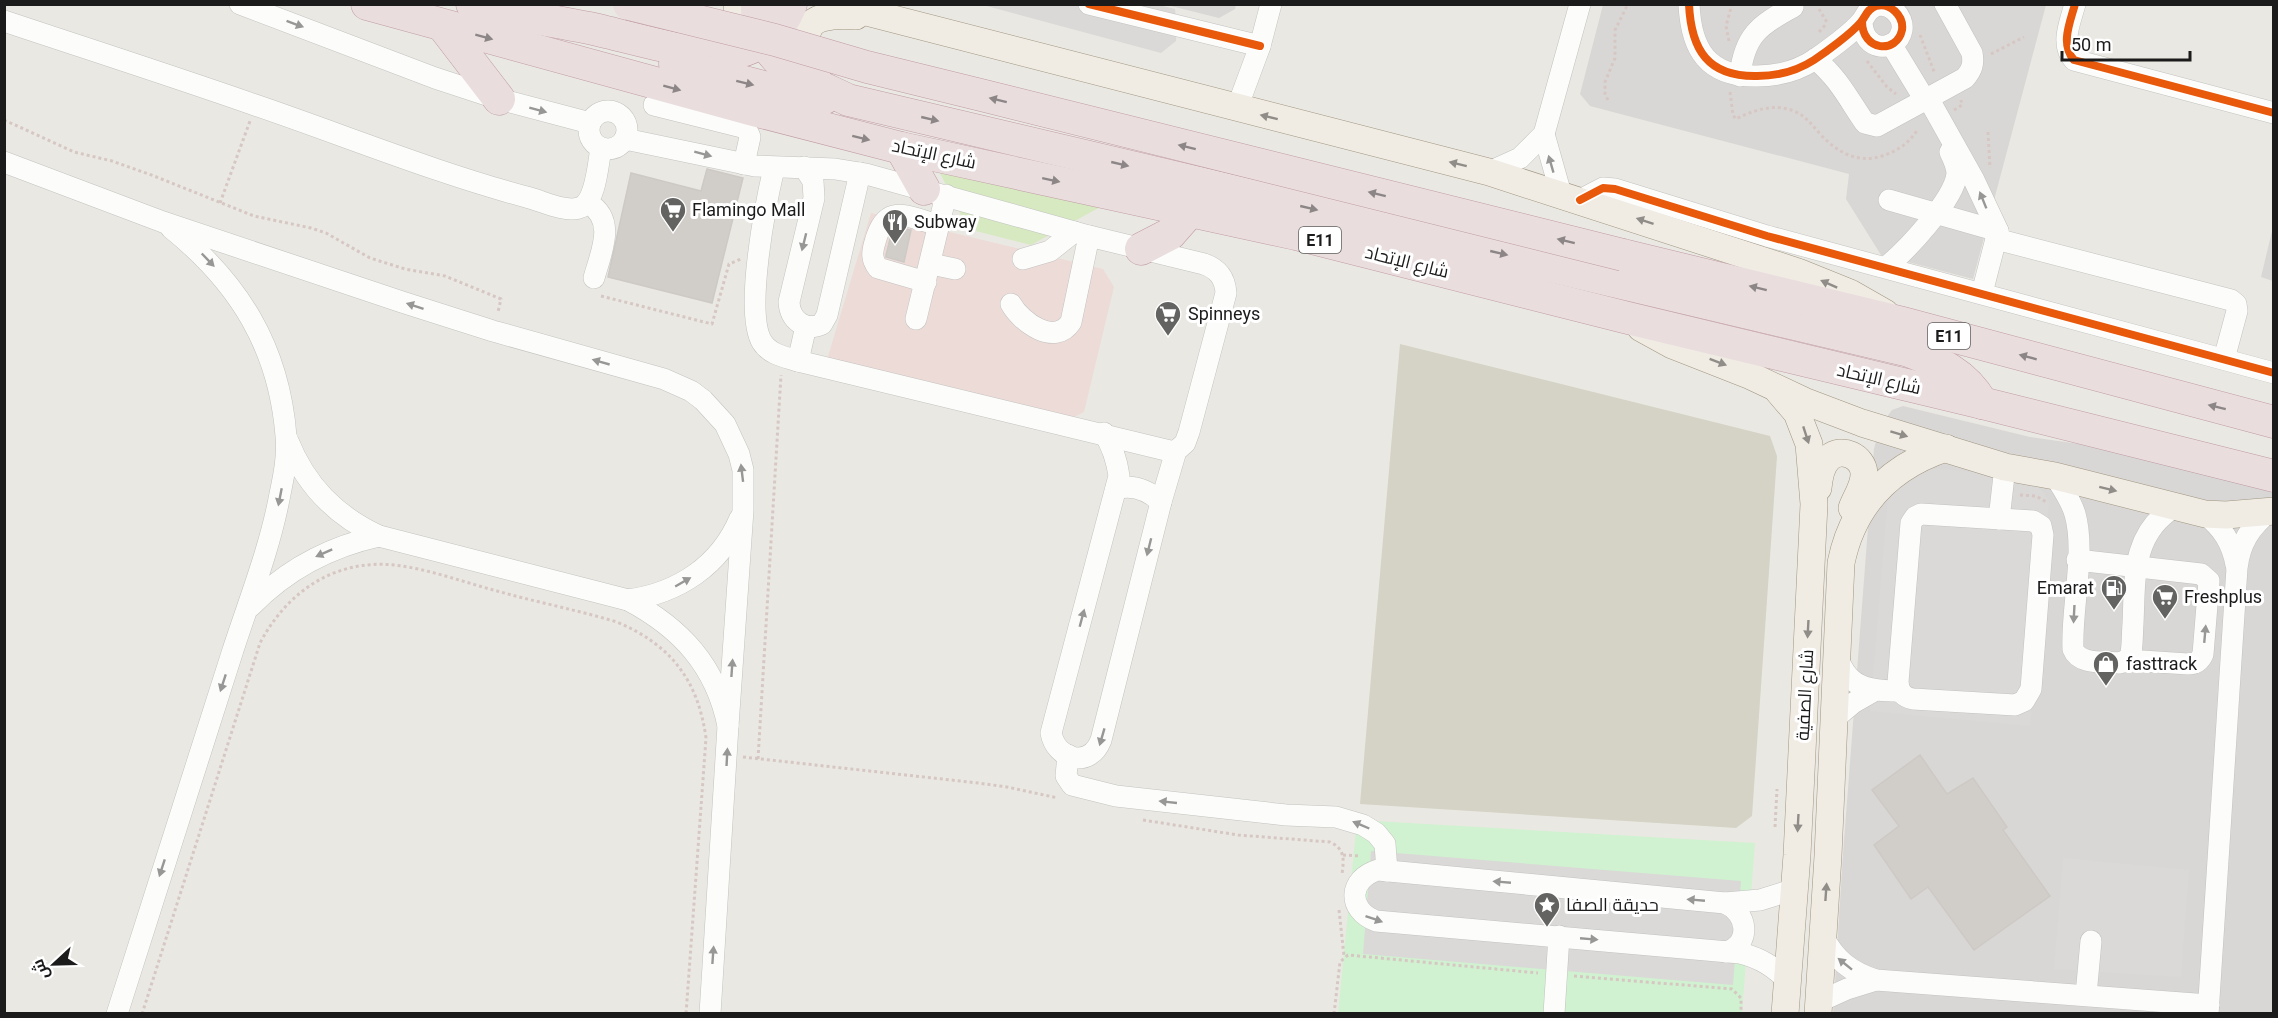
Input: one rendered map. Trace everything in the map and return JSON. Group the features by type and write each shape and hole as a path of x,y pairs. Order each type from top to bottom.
{"highway":[{"name":"شارع الإتحاد","path":"367,4 750,109 902,148 1192,209 1804,362 1982,403 2274,476"},
{"path":"472,4 510,15 691,51 733,54 764,41 780,25 791,4"},
{"name":"E11","path":"629,4 775,40 867,67 1899,322 2274,422"},
{"path":"757,4 757,18 764,41 771,54 795,74 848,100"},
{"path":"443,26 499,99"},
{"path":"571,26 591,40 603,45 720,77 800,95 848,100 1909,351 1928,358 1965,379 1982,403"},
{"path":"902,148 935,192"},
{"path":"1141,249 1170,234 1192,209"}],"main road":[{"path":"691,51 721,40 732,31 737,19 737,4"},
{"path":"835,4 875,10 1237,108 1489,172 1807,275 1850,293 1899,322"},
{"path":"848,100 810,56 807,32 814,22 822,18 875,10"},
{"path":"1628,318 1672,345 1842,416 2006,466 2205,514 2272,511"},
{"name":"شارع الصفية","path":"1774,387 1787,399 1804,427 1812,460 1815,504 1785,1014"},
{"name":"شارع الصفية","path":"1818,1008 1828,856 1841,563 1846,539 1877,489 1891,475 1924,455 1946,448"},
{"path":"1815,504 1822,468 1829,458 1844,453 1858,459 1863,468 1864,478 1852,510 1846,539"}],"street":[{"path":"240,4 435,78 499,99 590,123"},
{"path":"1089,4 1260,46"},
{"path":"1237,108 1260,46 1271,4"},
{"path":"1580,4 1544,134 1551,164 1570,197 1603,188 1615,189 1767,236 2274,373"},
{"path":"1689,4 1694,39 1704,57 1712,66 1740,75 1776,75 1796,69 1815,59 1862,21 1870,9 1893,6 1902,21 1902,30 1891,44 1873,45 1862,31 1862,21"},
{"path":"1815,59 1835,77 1865,123 1871,126 1883,124 1965,78 1971,71 1974,62 1972,53 1945,4"},
{"path":"2075,4 2066,44 2068,53 2074,60 2274,113"},
{"path":"1740,75 1742,57 1747,43 1758,29 1793,7"},
{"path":"4,21 256,105 494,189 573,209 581,208 592,196 601,148"},
{"path":"1891,44 1929,98 1954,160 1962,170 1997,235 1982,293"},
{"path":"654,105 746,128 750,136 744,164"},
{"path":"604,111 616,112 627,126 625,139 615,148 601,148 590,135 590,123 593,118 604,111"},
{"path":"1489,172 1520,158 1544,134"},
{"path":"625,139 744,164 860,173 1212,267 1223,278 1224,301 1189,432 1185,443 1176,451 1161,502 1101,740 1094,754 1087,757 1068,755 1058,749 1051,733 1119,476 1118,464 1104,434"},
{"path":"4,162 163,222 493,331 664,380 691,391 715,411 733,439 743,470 743,510 710,1014"},
{"path":"804,167 813,181 814,198 789,309 795,321 806,326 817,327 826,320 860,173"},
{"path":"774,168 762,223 756,310 757,328 763,344 772,352 1176,451"},
{"path":"1886,267 1903,254 1935,214 1952,190 1962,170"},
{"path":"916,319 939,225 935,192"},
{"path":"1889,200 1997,235 2231,300 2236,304 2237,311 2224,359"},
{"path":"588,203 598,211 606,230 594,278"},
{"path":"939,225 902,216 890,216 881,224 873,250 874,263 878,268 928,273 955,269"},
{"path":"117,1014 267,550 286,464 287,438 279,388 272,363 250,315 220,273 163,222"},
{"path":"1023,259 1050,251 1082,234"},
{"path":"1011,304 1021,318 1035,328 1054,333 1067,328 1071,322 1082,234"},
{"path":"790,358 806,326"},
{"path":"287,438 304,474 316,490 345,517 380,536 628,600 662,620 690,647 714,682 723,702 728,726"},
{"path":"1999,519 2006,466"},
{"path":"2055,476 2074,510 2077,525 2078,560 2072,644 2074,654 2083,660 2188,664 2197,662 2204,654 2210,585 2208,579 2201,574 2078,560"},
{"path":"1116,489 1139,488 1161,502"},
{"path":"2127,660 2131,653 2136,567 2142,547 2156,520 2175,507"},
{"path":"628,600 665,591 699,573 725,545 743,510"},
{"path":"1823,936 1830,949 1844,965 1863,976 1876,980 2086,995 2208,1009 2237,568 2243,542 2250,530 2272,511"},
{"path":"1836,651 1843,670 1849,677 1874,691 1900,691 1913,699 2015,705 2028,698 2031,689 2043,530 2041,526 2033,521 1921,514 1912,520 1898,682 1900,691"},
{"path":"2205,514 2218,524 2228,537 2237,568"},
{"path":"247,610 279,580 316,556 380,536"},
{"path":"1834,719 1853,703 1874,691"},
{"path":"1068,755 1066,776 1072,785 1116,796 1286,815 1336,817 1363,825 1376,833 1385,844 1387,865"},
{"path":"1787,980 1760,959 1726,952 1376,921 1361,912 1356,904 1355,895 1362,878 1387,865 1725,903 1760,900 1794,889"},
{"path":"1725,903 1739,912 1745,928 1740,944 1734,950 1726,952"},
{"path":"1554,1014 1559,936"},
{"path":"2086,995 2091,941"},
{"path":"1818,1008 1846,989 1876,980"}],"path":[{"path":"1608,100 1605,94 1605,82 1615,58 1615,30 1628,4"},
{"path":"1732,4 1726,26 1729,42 1712,66 1710,74 1729,90 1733,115 1736,119 1750,112 1774,106 1793,110 1808,119 1839,151 1855,158 1877,158 1892,153 1906,144 1918,129"},
{"path":"1917,29 1924,43 1929,98"},
{"path":"1989,55 2024,37"},
{"path":"220,203 256,105"},
{"path":"4,120 74,152 112,161 254,216 311,228 370,258 405,269 445,276 501,299 493,331"},
{"path":"594,278 587,292 712,324 729,264 759,252"},
{"path":"758,759 790,358"},
{"path":"142,1014 260,643 280,612 307,587 339,571 376,564 412,568 617,622 648,638 682,670 690,682 698,703 706,738 686,1014"},
{"path":"727,755 978,783 1062,800"},
{"path":"1776,834 1774,819 1777,788"},
{"path":"1133,817 1238,835 1326,841 1338,846 1343,855 1341,876"},
{"path":"1343,855 1387,865"},
{"path":"1334,1014 1340,962 1344,956 1339,908"},
{"path":"1344,956 1352,954 1557,975 1732,989 1741,998 1740,1014"}],"shaded area":[{"path":"983,5 1159,5 1175,9 1176,41 1161,53"},
{"path":"1167,5 1236,5 1235,9 1219,18"},
{"path":"1603,5 2046,5 1973,279 1881,255 1846,199 1849,174 1590,106 1580,94"},
{"path":"871,213 1103,269 1114,287 1084,412 1068,420 827,360"},
{"path":"2273,227 2273,281 2261,277"},
{"path":"1400,344 1770,436 1777,456 1752,816 1736,828 1360,804"},
{"path":"1903,406 2030,437 2121,450 2273,489 2273,1013 1833,1014 1874,449 1879,428 1892,410"},
{"path":"1907,466 2033,477 2049,501 2030,726 1870,711 1889,484"},
{"path":"1371,851 1741,881 1733,985 1363,954"},
{"path":"2063,858 2189,870 2181,977 2054,969"}],"green space":[{"path":"936,165 1104,205 1031,245 968,229"},
{"name":"حديقة الصفا","path":"1357,820 1755,843 1742,1013 1338,1014"}],"building":[{"name":"Flamingo Mall","path":"707,169 743,178 712,303 608,277 631,173 701,191"},
{"path":"900,228 911,230 904,262 886,257 891,235 894,230"},
{"path":"1920,755 1947,794 1973,778 2007,827 2003,830 2050,896 1974,950 1928,887 1911,899 1874,845 1899,826 1872,790"}],"cycle path":[{"path":"1089,4 1260,46"},
{"path":"1689,4 1694,35 1705,58 1726,72 1740,75 1780,74 1808,64 1845,37 1876,6 1886,6 1895,11 1901,20 1902,30 1894,43 1880,46 1868,39 1862,21"},
{"path":"2075,4 2067,40 2074,60 2274,113"},
{"path":"1580,200 1603,188 1615,189 1767,236 2274,373"}],"place":[{"name":"Flamingo Mall","path":"673,233"},
{"name":"Subway","path":"895,245"},
{"name":"Spinneys","path":"1168,337"},
{"name":"Emarat","path":"2114,611"},
{"name":"Freshplus","path":"2165,620"},
{"name":"fasttrack","path":"2106,687"},
{"name":"حديقة الصفا","path":"1547,928"}]}
